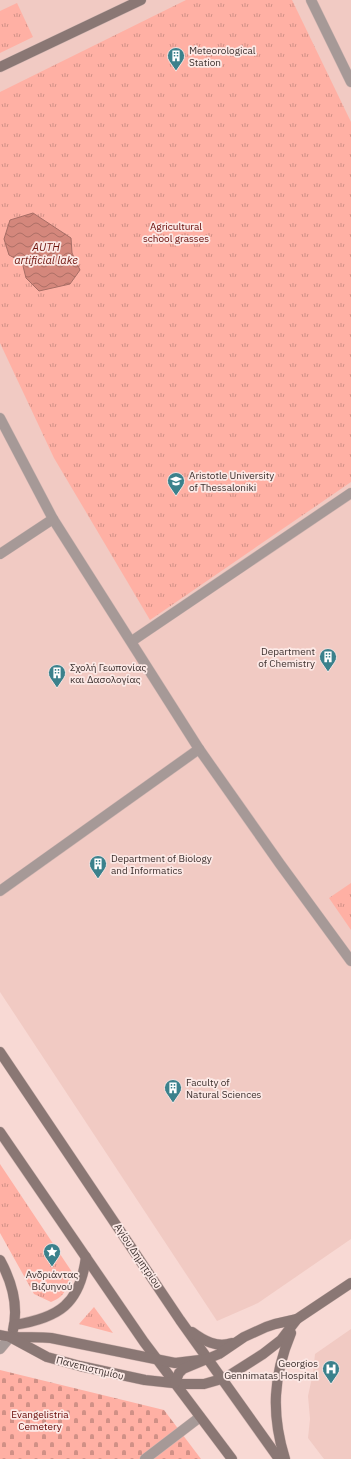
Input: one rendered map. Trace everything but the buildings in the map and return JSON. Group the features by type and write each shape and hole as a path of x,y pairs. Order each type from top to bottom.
{"main road":[{"path":"0,67 141,0"},
{"name":"Αγίου Δημητρίου","path":"0,1052 180,1320 279,1459"},
{"path":"0,1132 175,1383 232,1459"},
{"path":"14,1325 43,1319 66,1306 77,1290 86,1257"},
{"path":"0,1260 13,1290 15,1312 14,1325 5,1336"},
{"path":"180,1320 201,1338 215,1344 228,1345 275,1324 297,1319 351,1283"},
{"path":"285,1459 276,1424 276,1393 278,1370 282,1354 297,1319"},
{"name":"Πανεπιστημίου","path":"5,1336 42,1355 63,1362 124,1376 175,1383 204,1384 221,1379 238,1370 274,1346 286,1335 297,1319"},
{"name":"Πανεπιστημίου","path":"5,1336 34,1336 52,1338 175,1363 208,1359"},
{"path":"175,1383 179,1373 183,1369 219,1354 240,1340"}],"lane":[{"path":"311,0 351,82"},
{"path":"0,418 53,519 132,641 199,749 280,864 351,960"},
{"path":"132,641 351,493"},
{"path":"0,554 53,519"},
{"path":"0,890 199,749"},
{"path":"0,1349 5,1336"},
{"path":"145,1459 200,1417"}],"shaded area":[{"name":"Aristotle University of Thessaloniki","path":"0,0 351,0 351,1239 258,1303 217,1321 0,992"},
{"name":"Georgios Gennimatas Hospital","path":"351,1329 351,1459 324,1459 308,1438 310,1419 308,1396 315,1354"}],"green space":[{"name":"Agricultural school grasses","path":"186,0 292,0 351,122 351,482 150,620 54,458 0,343 0,92"},
{"path":"17,3 33,37 0,53 0,11"},
{"path":"351,883 351,930 329,898"},
{"path":"0,1164 72,1272 66,1290 60,1297 51,1302 34,1294 0,1233"},
{"path":"94,1307 113,1333 79,1324"},
{"name":"Evangelistria Cemetery","path":"0,1370 164,1410 201,1459 0,1459"}],"water":[{"name":"AUTH artificial lake","path":"33,213 71,238 72,253 80,270 70,284 39,291 26,278 22,262 9,255 4,239 10,220"}],"place":[{"name":"Meteorological Station","path":"176,71"},
{"name":"Aristotle University of Thessaloniki","path":"176,496"},
{"name":"Department of Chemistry","path":"328,672"},
{"name":"Σχολή Γεωπονίας και Δασολογίας","path":"57,688"},
{"name":"Department of Biology and Informatics","path":"98,879"},
{"name":"Faculty of Natural Sciences","path":"173,1103"},
{"name":"Ανδριάντας Βιζυηνού","path":"52,1267"},
{"name":"Georgios Gennimatas Hospital","path":"331,1384"}]}
